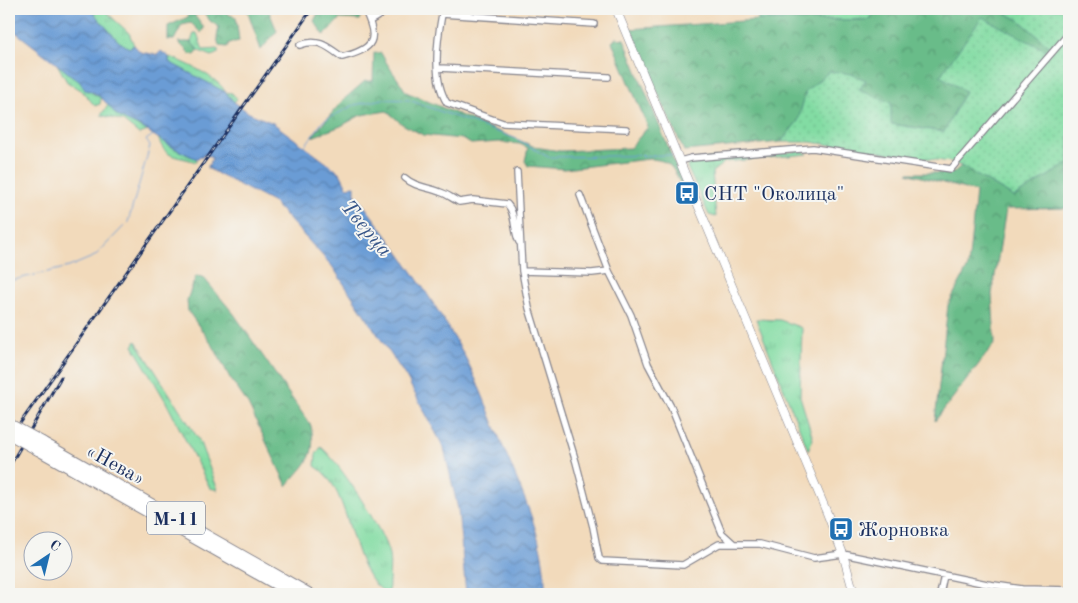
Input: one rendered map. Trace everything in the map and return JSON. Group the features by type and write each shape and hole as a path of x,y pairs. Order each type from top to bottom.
{"highway":[{"name":"«Нева»","path":"9,424 40,446 294,594"},
{"name":"«Нева»","path":"9,434 40,446 310,594"}],"main road":[{"path":"616,9 843,554 854,594"}],"street":[{"path":"300,45 311,40 322,43 342,57 362,52 369,47 372,41 370,21 364,9"},
{"path":"370,21 390,9"},
{"path":"594,24 442,12 436,50 442,95 447,103 503,123 626,129"},
{"path":"680,161 709,156 813,148 951,169 1069,33"},
{"path":"439,68 608,77"},
{"path":"518,172 522,271 529,308 576,462 594,527 599,558 607,562 683,565 719,544 733,543 776,547 814,558 843,554 1021,592 1069,590"},
{"path":"405,178 414,186 423,186 442,192 458,202 473,200 507,204 512,210 515,234 520,244"},
{"path":"580,195 609,271 631,315 648,364 671,407 722,533 733,543"},
{"path":"522,271 592,273 609,271"},
{"path":"940,594 944,575"}],"green space":[{"path":"90,9 103,9 129,33 134,45 129,48 118,41"},
{"path":"183,9 226,9 227,14 236,17 239,41 229,43 227,47 219,46 217,37 219,27 210,21 204,13 194,15 204,28 201,33 191,23 182,25 174,40 168,40 168,26 188,17"},
{"path":"247,9 268,9 277,31 261,50"},
{"path":"320,9 358,9 361,17 360,20 340,19 324,35 314,21"},
{"path":"758,9 877,9 869,20 758,20"},
{"path":"877,9 998,9 1019,20 1049,45 1049,52 940,76 965,91 945,132 891,124 858,90 866,81 806,91 798,121 781,142 684,151 629,29 758,20 869,20"},
{"name":"СНТ \"Околица\"","path":"998,9 1069,9 1069,163 1014,197 961,166 950,162 810,142 781,142 798,121 806,91 830,71 851,74 866,80 859,90 891,103 891,124 944,132 965,91 940,76 982,17 1049,52 1048,45 1019,20"},
{"path":"194,33 197,33 203,50 218,49 218,53 212,56 199,51 191,42"},
{"path":"616,38 624,39 685,189 684,191 675,172 663,161 649,159 564,169 528,166 525,161 528,148 520,144 499,142 471,144 462,139 423,135 402,124 387,111 361,115 341,126 312,137 342,101 365,81 373,81 374,53 381,53 406,92 535,147 560,151 630,148 648,127 612,42"},
{"path":"178,42 191,42 199,51 195,55 190,54"},
{"path":"169,57 192,66 209,76 225,92 169,62"},
{"path":"57,64 81,82 85,89 101,98 100,104 95,106 83,92 67,82"},
{"path":"225,92 232,93 237,99 234,102"},
{"path":"109,104 116,115 148,131 139,134 123,121 101,115"},
{"path":"158,137 175,149 197,159 196,162 172,156 164,150"},
{"path":"803,151 808,154 725,162 712,172 716,217 709,215 687,167 690,160"},
{"path":"1069,163 1069,208 1006,209 992,294 995,343 935,421 948,305 968,267 976,192 907,173 953,173 961,166 1014,197"},
{"path":"196,276 203,277 234,314 311,426 311,453 305,465 287,486 248,404 230,378 215,349 188,311 187,300"},
{"path":"756,319 780,320 802,328 800,396 813,439 808,450"},
{"path":"136,341 199,440 218,490 210,488 165,400 133,346"},
{"path":"321,447 349,481 380,531 390,560 389,594 375,584 365,570 338,494 328,478 315,466 316,454"}],"water":[{"name":"Тверца","path":"9,9 90,9 118,41 129,48 134,45 140,52 157,55 161,51 169,57 169,62 225,92 234,102 249,113 273,123 340,173 347,187 355,186 355,194 425,290 462,351 480,390 534,523 545,576 545,594 466,594 458,509 444,448 406,377 332,266 274,203 207,168 212,159 206,154 197,159 177,149 122,118 98,95 85,90 80,82 9,27"}],"waterway":[{"path":"304,147 323,121 354,105 383,99 409,100 517,139 548,157 673,155"},
{"path":"9,281 69,267 95,256 128,222 150,146 146,140 153,135"}],"railway":[{"path":"9,439 312,9"},
{"path":"9,467 61,377"}],"place":[{"name":"СНТ \"Околица\"","path":"687,193"},
{"name":"Жорновка","path":"841,529"}]}
